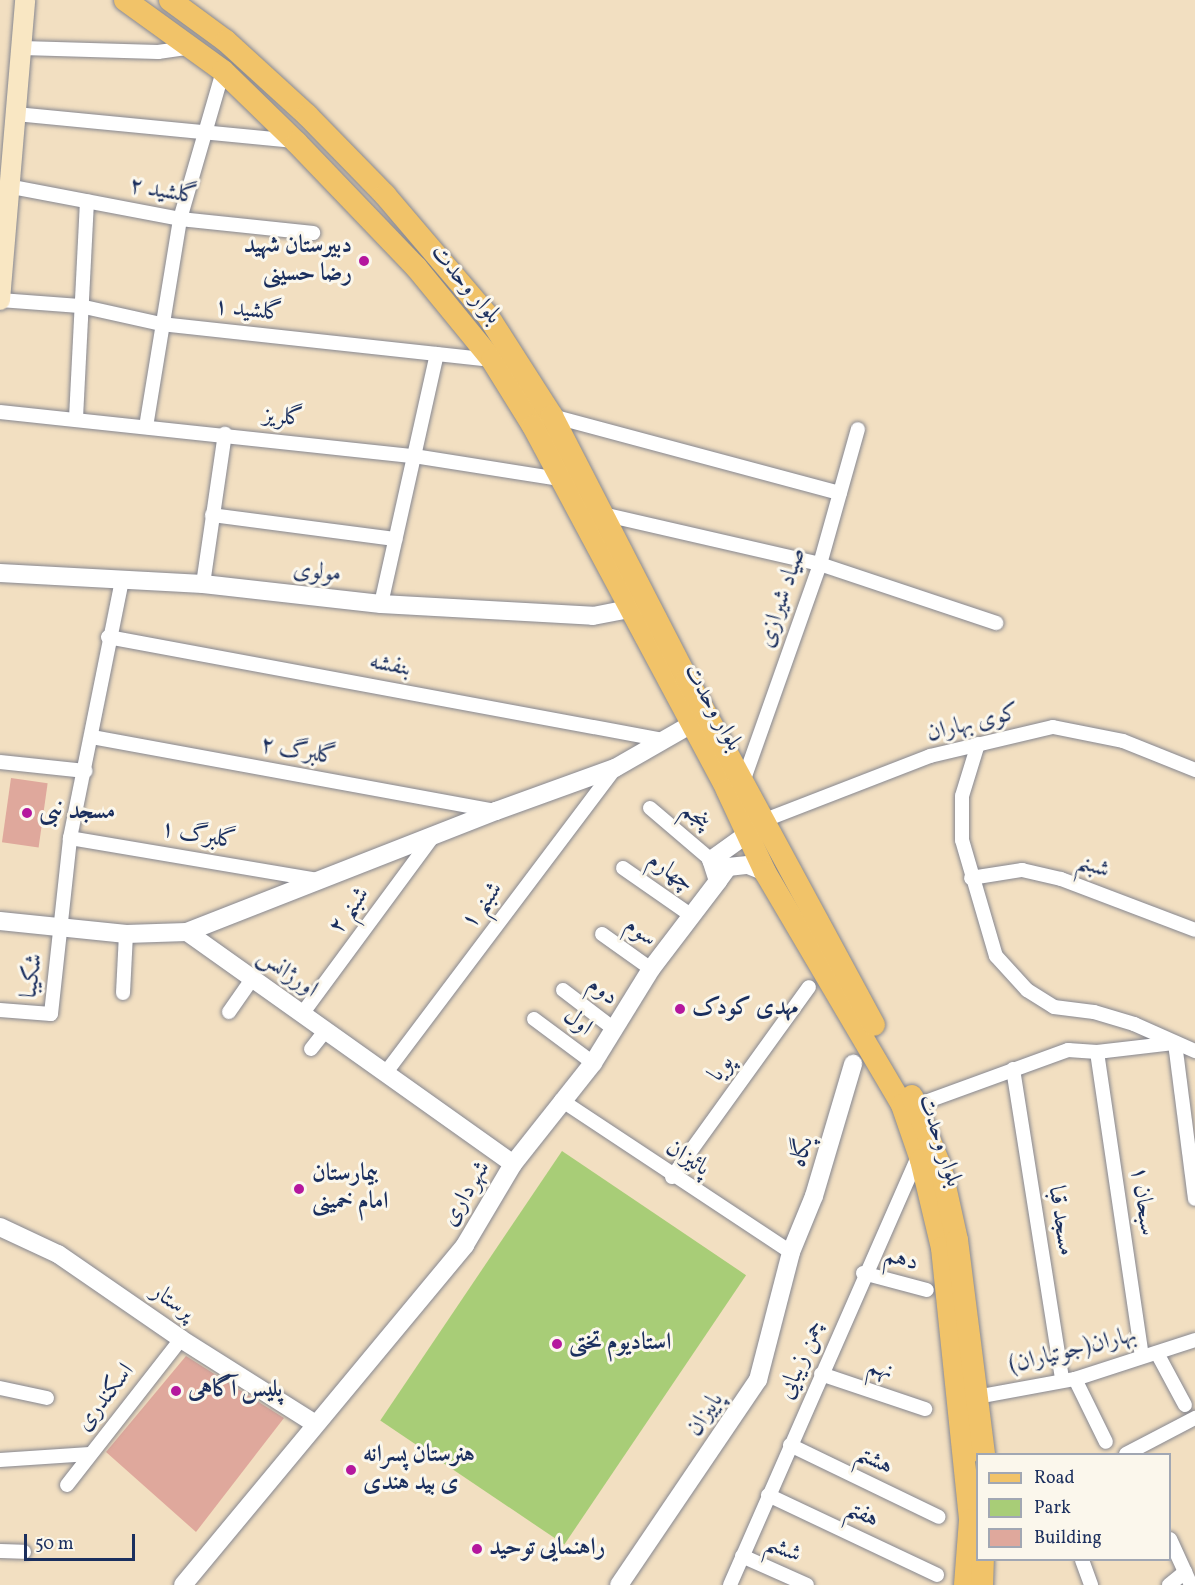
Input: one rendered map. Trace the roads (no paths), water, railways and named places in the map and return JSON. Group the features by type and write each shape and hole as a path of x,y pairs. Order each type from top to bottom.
{"main road":[{"path":"0,300 7,186 25,0"},
{"name":"بلوار وحدت","path":"125,0 194,47 223,71 297,142 416,267 492,360 533,426 628,609 727,790 765,872 876,1057 902,1105 919,1154 942,1248 969,1397 983,1453"},
{"name":"بلوار وحدت","path":"170,0 226,41 307,115 385,195 488,316 552,416 917,1105 940,1168 957,1240 969,1397 970,1520 965,1585"},
{"path":"982,1585 983,1561"}],"street":[{"path":"22,48 158,52 194,47"},
{"path":"146,427 161,324 180,219 207,133 223,71"},
{"path":"15,114 297,142"},
{"name":"گلشید ۲","path":"7,186 180,219 313,233"},
{"path":"76,418 87,201"},
{"name":"گلشید ۱","path":"0,300 80,306 161,324 492,360"},
{"path":"381,604 437,354"},
{"name":"گلریز","path":"0,412 76,418 414,456 560,479"},
{"path":"552,416 840,493"},
{"name":"صیاد شیرازی","path":"744,778 820,564 858,429"},
{"path":"203,584 225,434"},
{"path":"602,514 820,564 996,623"},
{"path":"212,515 395,539"},
{"name":"مولوی","path":"0,573 203,584 381,604 593,616 628,609"},
{"path":"62,928 70,838 86,771 108,637 122,580"},
{"name":"بنفشه","path":"108,637 663,740"},
{"path":"0,921 126,934 188,932 496,810 615,768 690,725"},
{"name":"کوی بهاران","path":"765,820 930,756 1053,727 1124,741 1195,770"},
{"name":"گلبرگ ۲","path":"92,737 496,810"},
{"path":"978,744 962,796 962,840 970,878 996,956 1027,990 1054,1007 1094,1012 1134,1024 1195,1051"},
{"path":"0,762 86,771"},
{"name":"شبنم ۱","path":"387,1071 615,768"},
{"name":"پنجم","path":"650,808 711,860"},
{"path":"718,881 711,860 747,836 765,820"},
{"name":"شبنم ۲","path":"302,1014 435,835"},
{"name":"گلبرگ ۱","path":"70,838 319,880"},
{"name":"شهرداری","path":"183,1585 314,1423 465,1245 513,1164 561,1100 593,1063 651,969 728,867 748,864 765,872"},
{"name":"چهارم","path":"623,868 692,916"},
{"name":"شبنم","path":"970,878 1022,870 1061,879 1195,930"},
{"name":"شکیبا","path":"0,1010 51,1014 62,928"},
{"name":"اورژانس","path":"188,932 251,980 387,1071 513,1164"},
{"path":"123,993 126,934"},
{"name":"سوم","path":"602,934 651,969"},
{"path":"229,1012 251,980"},
{"name":"پویا","path":"672,1177 809,987"},
{"name":"دوم","path":"563,990 614,1029"},
{"name":"اول","path":"534,1019 593,1063"},
{"path":"311,1049 327,1030"},
{"path":"917,1105 1068,1050 1097,1052 1175,1043"},
{"path":"1175,1043 1195,1199"},
{"name":"سبحان ۱","path":"1097,1052 1142,1357"},
{"name":"پگاه","path":"791,1252 814,1196 853,1064"},
{"name":"مسجد قبا","path":"1013,1069 1068,1380 1106,1442"},
{"name":"پائیزان","path":"561,1100 672,1177 791,1252"},
{"name":"چمن زیبایی","path":"730,1585 863,1273 919,1154"},
{"name":"پرستار","path":"0,1227 58,1254 181,1339 314,1423"},
{"name":"پاییزان","path":"619,1585 758,1380 791,1252"},
{"name":"دهم","path":"863,1273 927,1290"},
{"name":"اسکندری","path":"67,1485 181,1339"},
{"name":"بهاران(جوتیاران)","path":"969,1397 1068,1380 1195,1340"},
{"path":"1157,1353 1185,1405"},
{"name":"نهم","path":"820,1374 925,1409"},
{"path":"0,1388 47,1398"},
{"path":"1131,1453 1195,1418"},
{"name":"هشتم","path":"790,1445 939,1517"},
{"path":"0,1460 90,1454"},
{"name":"هفتم","path":"768,1495 937,1575"},
{"path":"1169,1585 1190,1578 1171,1541"},
{"path":"0,1551 24,1552"},
{"name":"ششم","path":"742,1556 807,1585"},
{"path":"1082,1561 1091,1585"}],"place":[{"name":"دبیرستان شهید رضا حسینی","path":"364,261"},
{"name":"مسجد نبی","path":"27,813"},
{"name":"مهدی کودک","path":"680,1009"},
{"name":"بیمارستان امام خمینی","path":"299,1189"},
{"name":"استادیوم تختی","path":"557,1344"},
{"name":"پلیس آگاهی","path":"176,1391"},
{"name":"هنرستان پسرانه ی بید هندی","path":"351,1470"},
{"name":"راهنمایی توحید","path":"477,1549"}]}
